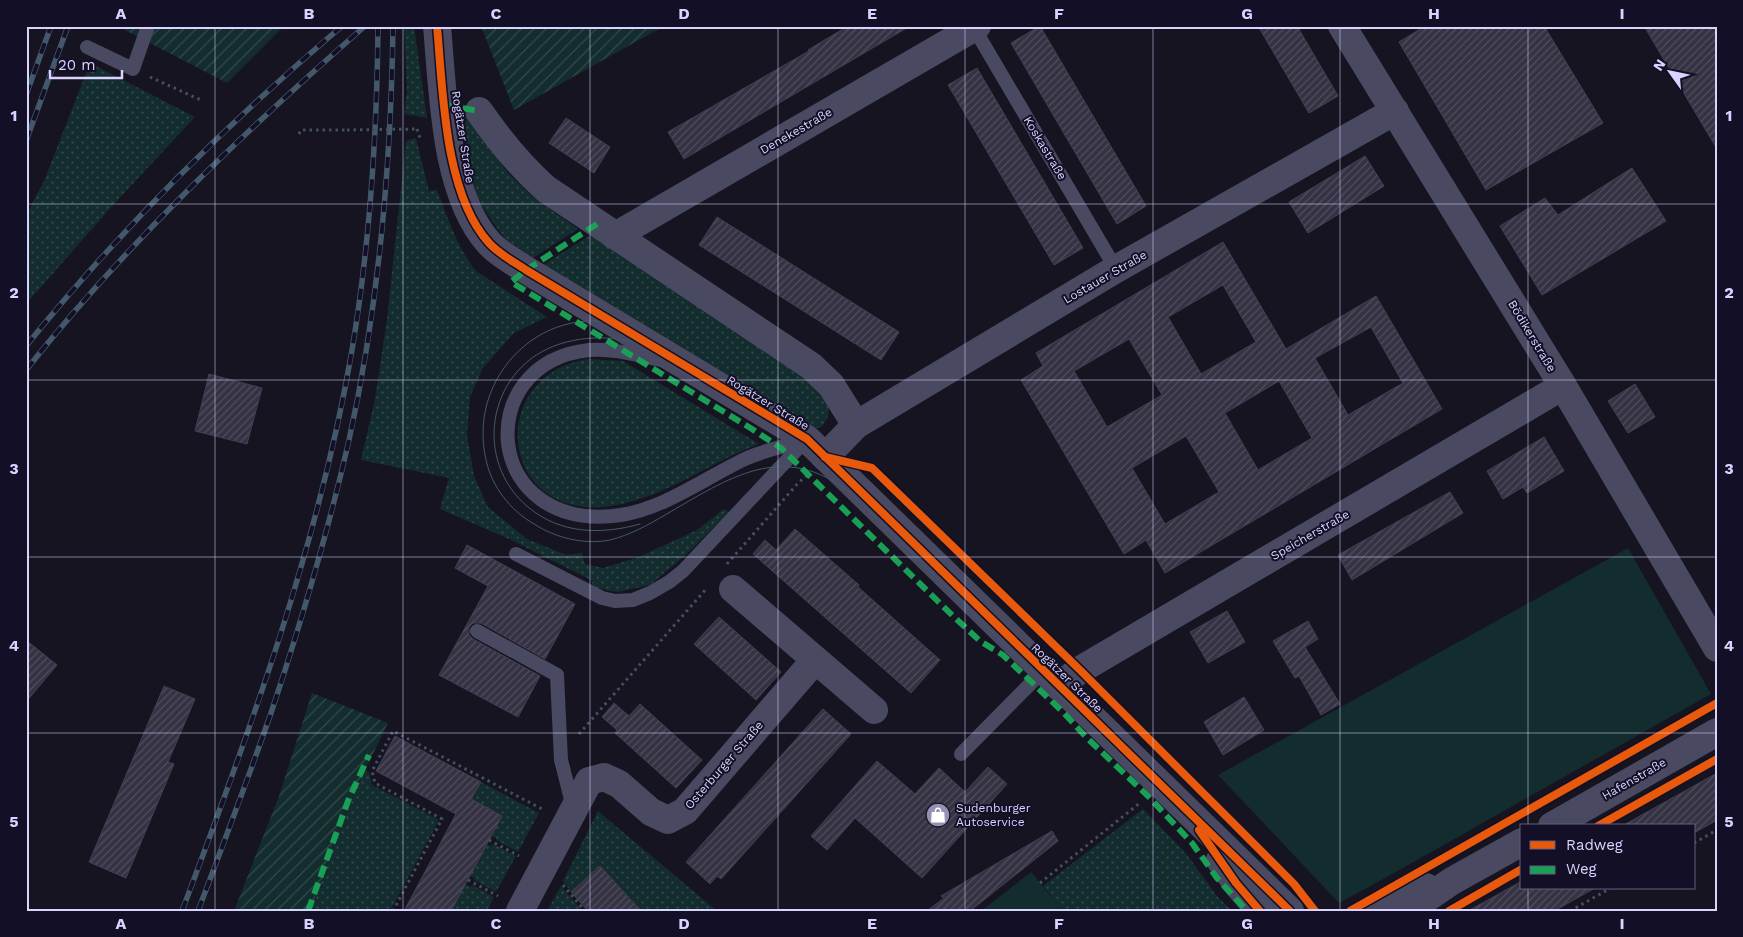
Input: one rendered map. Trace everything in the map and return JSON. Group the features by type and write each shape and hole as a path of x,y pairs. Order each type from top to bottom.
{"street":[{"name":"Rogätzer Straße","path":"437,26 445,105 457,182 470,214 483,235 495,249 505,257 686,366 816,448 1290,911"},
{"name":"Bödikerstraße","path":"1342,26 1563,386 1717,648"},
{"name":"Denekestraße","path":"615,236 975,27"},
{"name":"Rogätzer Straße","path":"479,111 495,135 514,158 546,189 811,366 831,385 856,425"},
{"name":"Lostauer Straße","path":"816,448 1116,269 1395,111"},
{"name":"Speicherstraße","path":"1050,678 1080,670 1563,386"},
{"path":"721,582 874,710"},
{"name":"Osterburger Straße","path":"510,904 545,865 589,781 604,777 619,784 651,812 668,820 685,811 815,660"},
{"name":"Hafenstraße","path":"1556,824 1717,732"},
{"name":"Rogätzer Straße","path":"1184,808 1236,883 1260,911"},
{"path":"1408,911 1452,881 1520,843"},
{"path":"1375,911 1382,905 1410,891 1452,881"}],"lane":[{"path":"87,47 133,69 148,26"},
{"name":"Koskastraße","path":"975,27 1116,269"},
{"path":"686,366 628,353 599,350 567,355 546,365 536,372 523,387 512,410 507,444 517,474 538,498 555,509 590,516 620,515 665,501 747,458 816,448"},
{"path":"516,554 606,600 627,601 642,596 664,586 682,571 816,448"},
{"path":"477,631 557,675 561,760 571,816"},
{"path":"962,754 1050,678"}],"path":[{"path":"133,69 203,101"},
{"path":"298,134 302,130 417,129"},
{"path":"576,741 580,734 721,582 799,482 816,448"},
{"path":"393,911 442,819 375,783 372,771 394,731 457,766 571,816"},
{"path":"1040,883 1161,786"},
{"path":"1696,841 1717,830"},
{"path":"489,840 520,856"},
{"path":"545,865 585,911"},
{"path":"468,880 510,904"},
{"path":"1570,911 1607,890"}],"green space":[{"path":"117,26 284,26 227,83"},
{"path":"404,26 414,26 427,118 404,114 407,92"},
{"path":"481,26 664,26 514,110"},
{"path":"90,63 195,117 114,204 26,304 26,215 44,181"},
{"path":"466,113 508,173 533,197 578,229 533,258 505,239 476,196 461,114"},
{"path":"416,138 429,191 437,190 449,222 469,262 476,271 547,317 514,333 483,368 470,397 467,435 474,476 488,507 527,539 566,555 582,553 585,564 603,568 639,557 697,530 724,509 729,512 687,554 650,585 617,592 591,587 593,581 509,539 440,509 449,478 361,460 375,399 387,319 406,141"},
{"path":"592,234 806,375 826,400 828,414 826,421 820,428 807,426 543,265"},
{"path":"587,359 623,361 759,444 644,498 602,507 567,504 542,490 525,468 518,442 520,415 533,390 555,371"},
{"path":"1628,548 1711,694 1387,877 1339,903 1218,775"},
{"path":"312,693 388,723 352,797 310,911 234,911 279,796"},
{"path":"365,770 369,772 372,785 439,820 390,911 310,911 352,797"},
{"path":"481,782 539,813 518,852 491,836 502,816 471,799"},
{"path":"1143,809 1185,852 1217,896 1232,911 1063,911 1043,886"},
{"path":"598,811 717,911 641,911 600,866 571,892 563,881"},
{"path":"487,844 491,846 493,844 516,856 496,892 470,876"},
{"path":"1031,872 1063,911 981,911"},
{"path":"465,884 470,887 472,885 494,897 487,911 451,911"},
{"path":"561,886 582,911 547,911"}],"building":[{"path":"848,26 910,26 684,159 668,132 809,51"},
{"path":"1040,26 1146,206 1117,224 1011,43"},
{"path":"1258,26 1297,26 1338,96 1309,113"},
{"path":"1425,26 1544,26 1603,123 1486,190 1399,42"},
{"path":"1644,26 1717,26 1717,149"},
{"path":"977,68 1083,248 1054,265 948,85"},
{"path":"566,118 610,147 594,173 549,143"},
{"path":"1365,156 1384,186 1308,233 1289,202"},
{"path":"1632,168 1666,221 1542,295 1500,226 1545,198 1558,215"},
{"path":"717,217 899,332 881,360 699,245"},
{"path":"1223,242 1286,349 1376,296 1442,409 1165,573 1146,540 1124,554 1021,380 1043,366 1036,353","holes":["1223,285 1256,342 1201,374 1168,317","1371,327 1403,383 1348,415 1315,358","1129,339 1162,395 1107,427 1074,371","1279,381 1312,438 1258,470 1225,413","1186,436 1219,492 1165,524 1132,468"]},
{"path":"209,374 262,388 247,444 195,431"},
{"path":"1635,384 1655,417 1628,433 1608,401"},
{"path":"1544,437 1564,471 1527,493 1523,487 1503,499 1487,471"},
{"path":"1450,492 1463,513 1352,580 1338,555"},
{"path":"795,529 940,660 911,693 753,554 765,540 776,550"},
{"path":"467,545 575,604 545,659 481,623 473,623 469,627 469,635 473,639 540,676 518,717 439,675 488,586 455,568"},
{"path":"1227,611 1245,642 1208,663 1190,632"},
{"path":"719,617 781,672 756,700 694,644"},
{"path":"1308,621 1318,639 1305,647 1340,704 1321,715 1299,676 1295,678 1273,641"},
{"path":"26,640 57,665 26,702"},
{"path":"164,686 195,699 168,762 174,764 126,878 89,862"},
{"path":"1244,697 1264,730 1223,755 1204,722"},
{"path":"614,703 629,716 640,704 702,760 676,788 615,733 617,730 602,717"},
{"path":"823,709 851,734 721,879 717,876 710,884 686,862"},
{"path":"395,736 481,782 471,799 502,816 451,911 404,911 456,814 376,771"},
{"name":"Sudenburger Autoservice","path":"877,761 915,794 939,768 965,792 988,767 1007,784 922,878 855,818 827,850 811,836"},
{"path":"1717,773 1717,820 1696,832 1696,824 1626,824"},
{"path":"1052,831 1058,841 970,911 927,911 944,898 941,896"},
{"path":"600,866 641,911 588,911 571,892"},
{"path":"1520,882 1520,890 1591,890 1554,911 1468,911"}],"tram line":[{"path":"1274,911 1091,724 1041,680 852,494 827,478 803,469 779,467 757,470 712,488 645,526 610,540 590,542 561,537 525,518 503,497 497,488 486,460 483,426 490,395 504,368 525,346 550,330 580,322 611,323 643,334 800,431 850,472 902,531 1063,682 1275,894 1289,911"},
{"path":"640,524 611,530 581,530 554,523 540,516 528,507 511,488 499,466 494,443 495,419 502,396 514,376 531,358 554,346 580,339 607,338 633,341 659,348"}],"railway":[{"path":"26,95 51,26"},
{"path":"26,141 68,26"},
{"path":"26,346 98,261 176,179 258,100 342,26"},
{"path":"26,370 104,278 188,190 275,107 365,26"},
{"path":"182,911 233,773 280,634 302,564 338,422 352,350 364,270 374,148 378,26"},
{"path":"198,911 282,679 323,543 349,440 368,338 382,234 390,130 393,26"}],"marked path":[{"path":"445,105 479,111"},
{"path":"597,224 526,270 511,282 781,448 953,616 980,641 1003,655 1148,796 1192,843 1217,878 1247,911"},
{"path":"308,911 348,801 369,755"}],"cycle path":[{"path":"437,26 444,110 454,170 474,222 489,243 526,270 807,439 1290,911"},
{"path":"825,457 872,468 1080,670 1294,884 1315,911"},
{"path":"1350,911 1717,703"},
{"path":"1602,824 1717,759"},
{"path":"1199,830 1236,883 1260,911"},
{"path":"1449,911 1520,870"}],"place":[{"name":"Sudenburger Autoservice","path":"938,815"}]}
